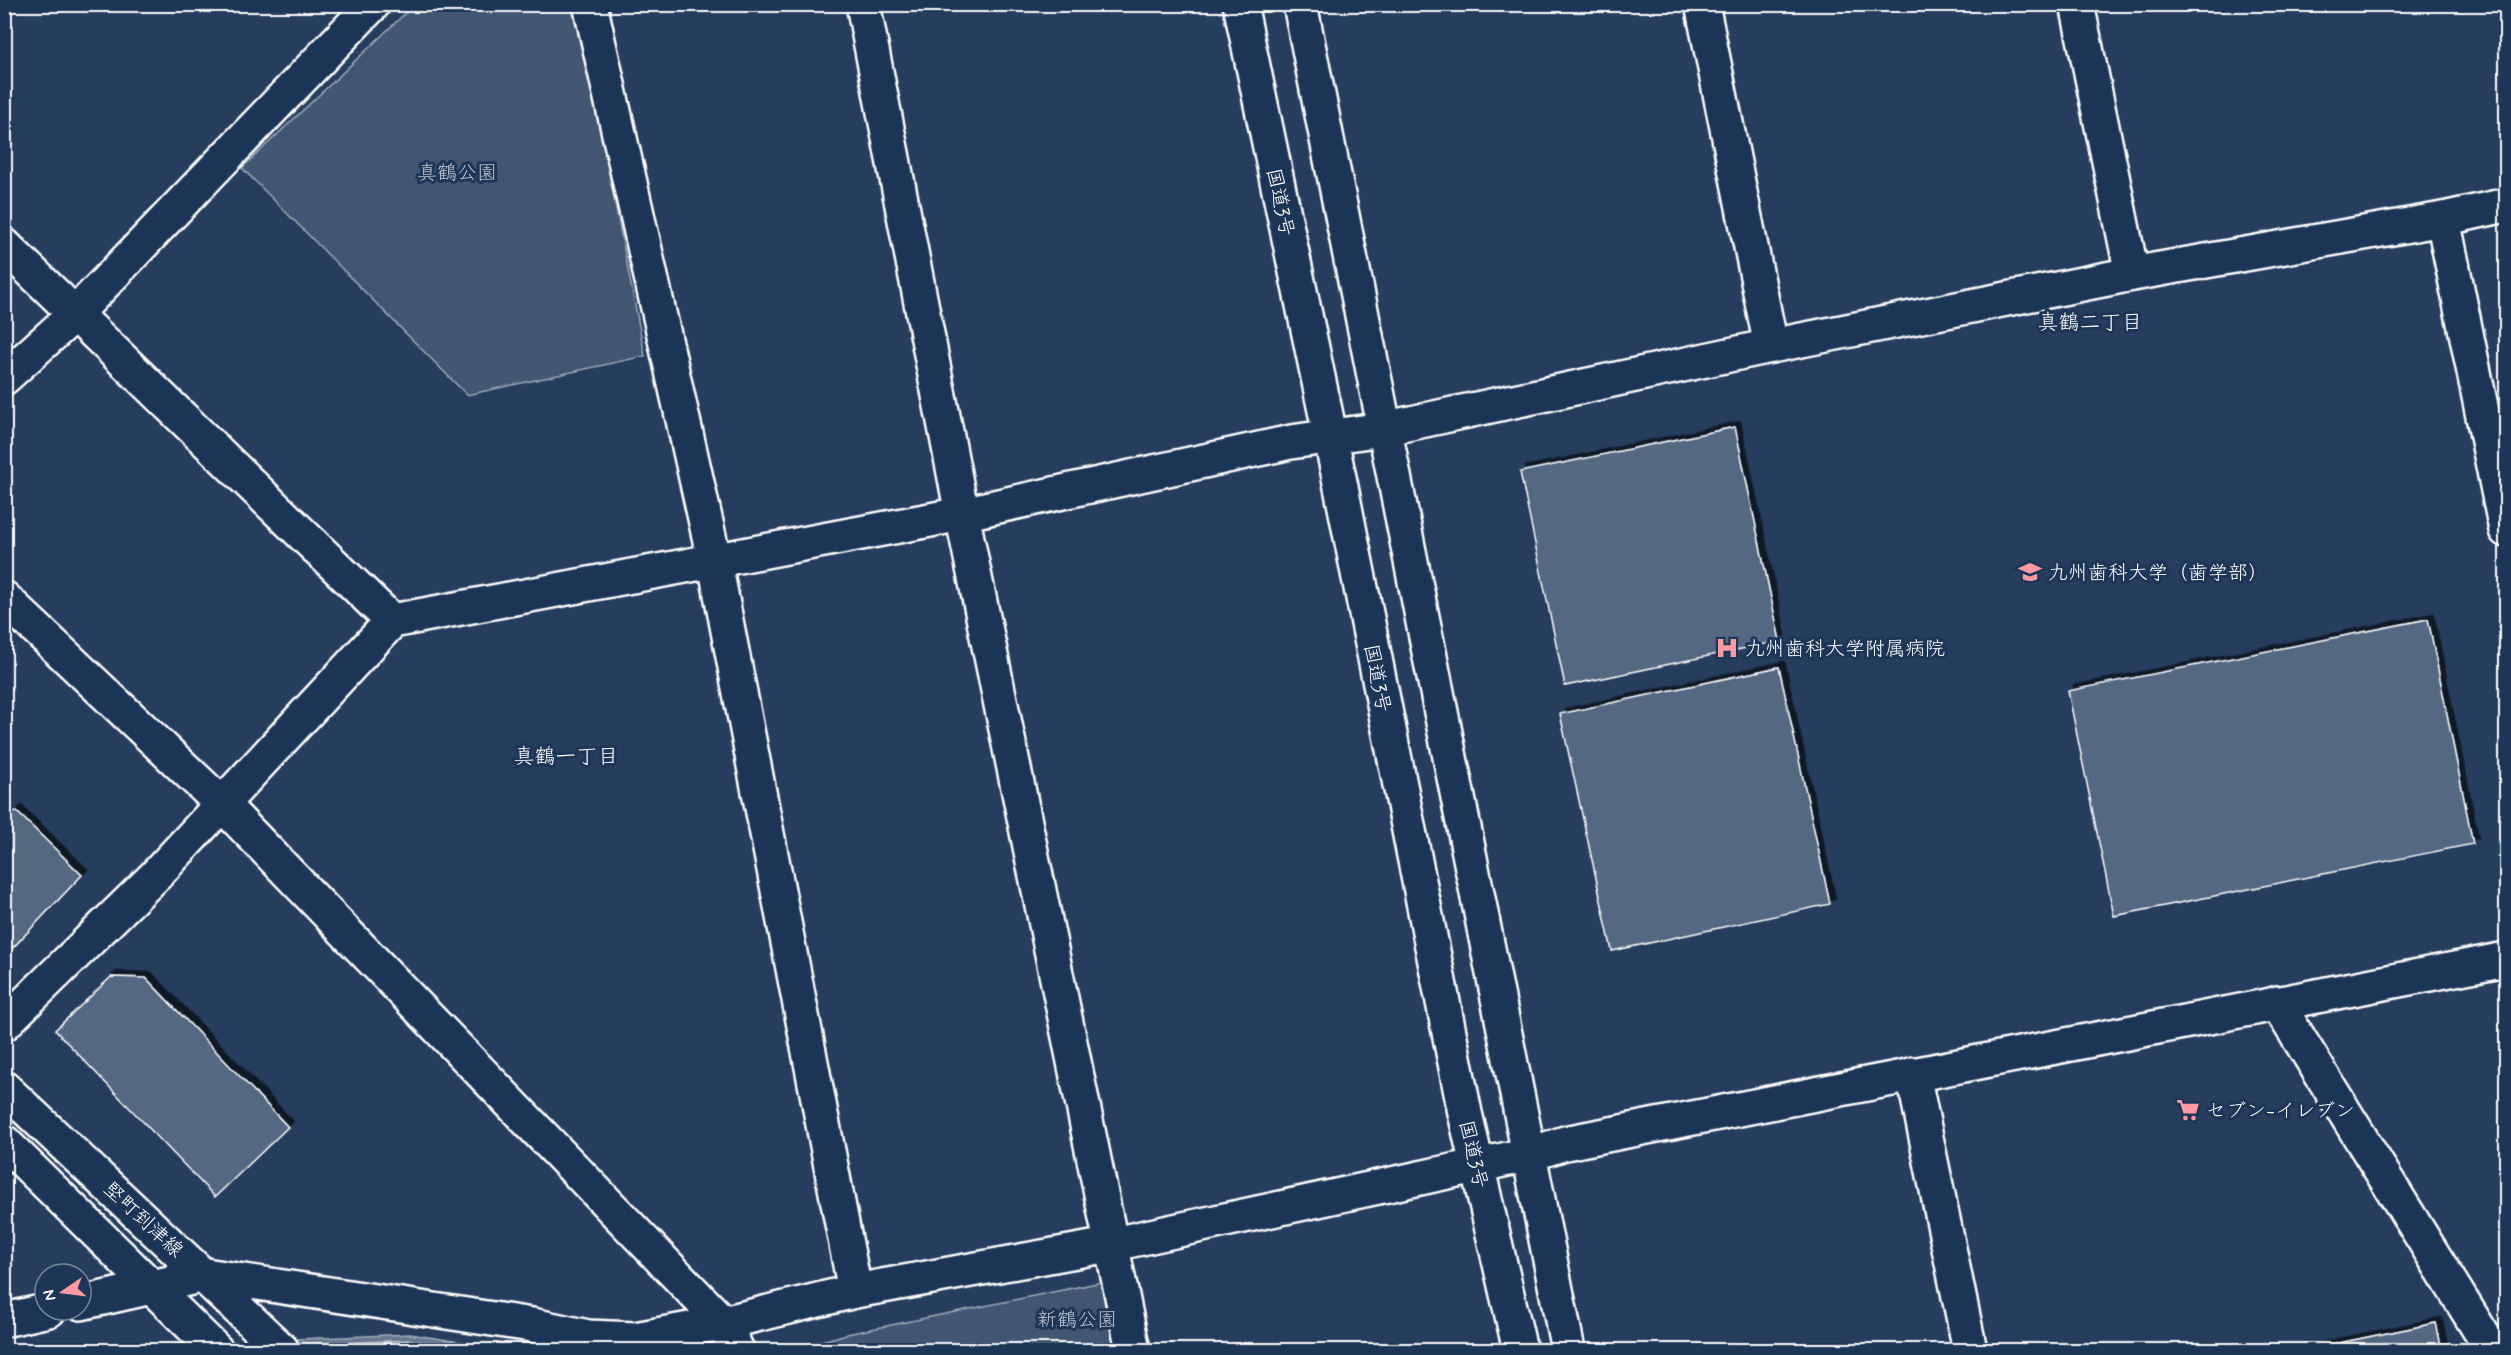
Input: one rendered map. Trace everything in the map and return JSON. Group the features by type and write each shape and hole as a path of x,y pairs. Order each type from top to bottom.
{"main road":[{"path":"4,378 74,315 373,4"},
{"path":"590,4 715,562 855,1291"},
{"path":"863,4 962,514 1109,1245 1133,1350"},
{"name":"国道3号","path":"1240,4 1328,437 1343,498 1477,1164 1520,1350"},
{"path":"1300,4 1375,376 1383,429 1531,1154 1568,1350"},
{"path":"1702,4 1771,346"},
{"path":"2078,4 2132,274"},
{"path":"4,1024 155,876 392,621 962,514 1291,442 1383,429 1771,346 2132,274 2443,219 2506,205"},
{"path":"2443,219 2506,531"},
{"path":"4,245 392,621"},
{"path":"4,598 222,804 730,1336"},
{"path":"93,1300 205,1275 531,1325 588,1337 635,1339 730,1336 855,1291 1109,1245 1531,1154 1576,1141 2506,959"},
{"path":"2277,1003 2492,1350"},
{"path":"1913,1074 1970,1350"},
{"name":"堅町到津線","path":"4,1088 282,1350"},
{"path":"4,1142 216,1350"},
{"path":"4,1320 33,1314"}],"green space":[{"name":"真鶴公園","path":"414,5 576,5 645,356 467,395 242,168"},
{"name":"新鶴公園","path":"1102,1282 1115,1350 789,1350 847,1334"}],"water":[{"path":"410,1334 510,1350 56,1350"}],"building":[{"path":"1735,427 1780,641 1565,686 1520,472"},
{"path":"2428,619 2473,844 2114,916 2068,691"},
{"path":"1779,667 1830,904 1612,951 1560,714"},
{"path":"16,811 82,875 4,957 4,823"},
{"path":"111,977 146,978 288,1127 215,1197 55,1030"},
{"path":"2436,1323 2442,1350 2305,1350"}],"place":[{"name":"九州歯科大学（歯学部）","path":"2030,572"},
{"name":"九州歯科大学附属病院","path":"1727,648"},
{"name":"セブン-イレブン","path":"2188,1110"}],"district":[{"name":"真鶴二丁目","path":"2090,322"},
{"name":"真鶴一丁目","path":"566,756"}]}
